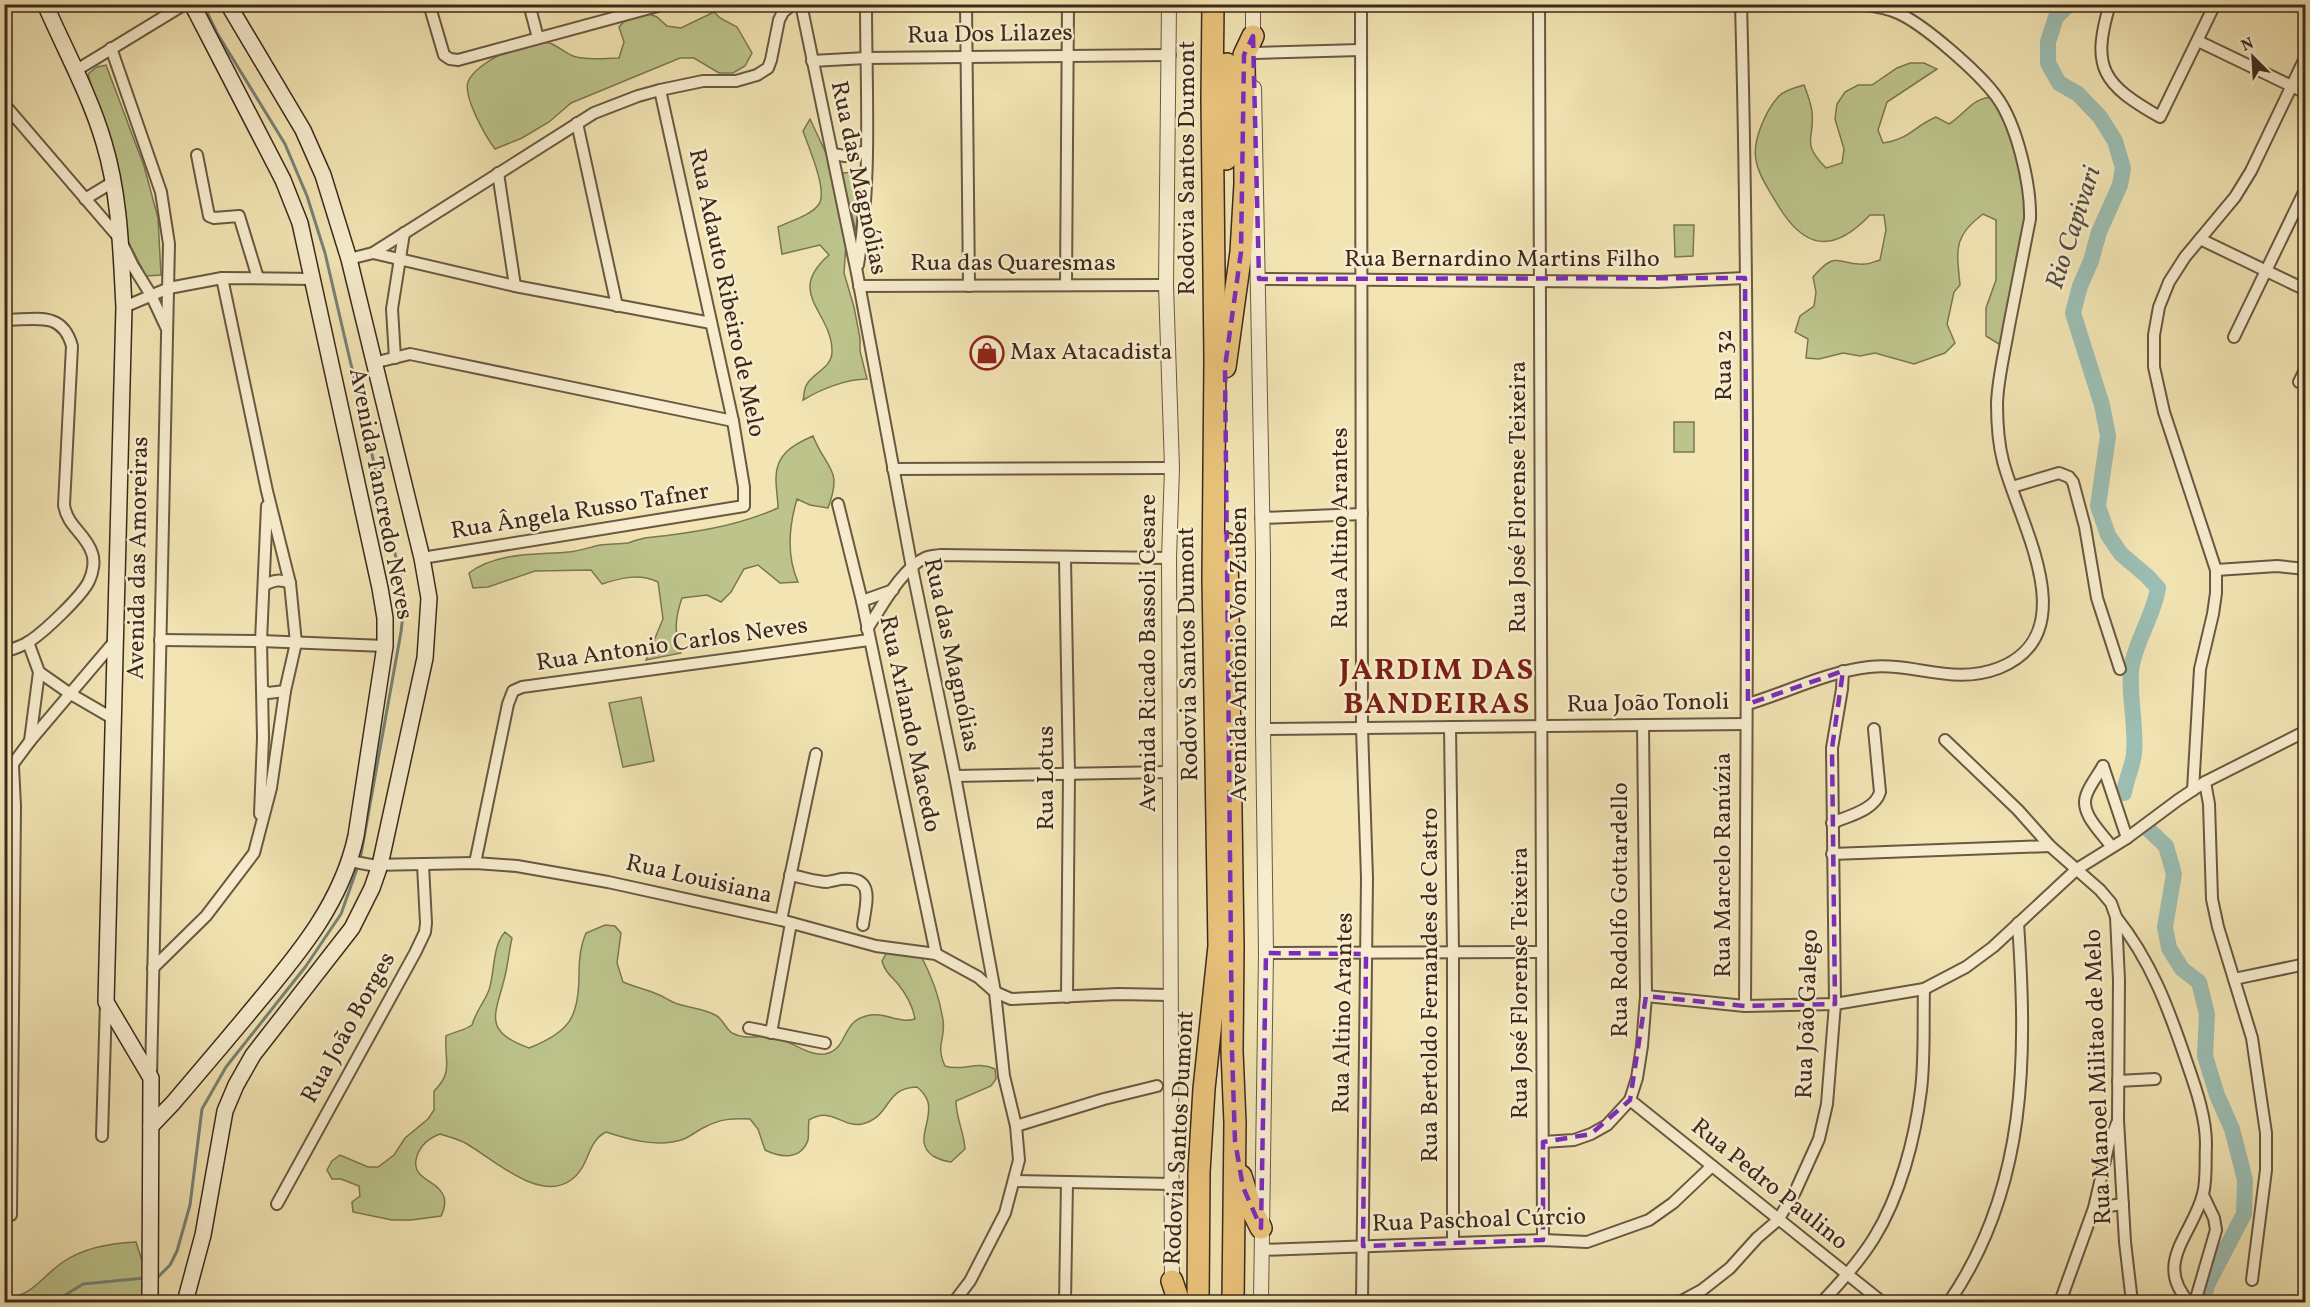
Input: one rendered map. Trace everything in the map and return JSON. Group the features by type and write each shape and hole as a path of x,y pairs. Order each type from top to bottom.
{"highway":[{"path":"1199,4 1203,78 1212,99"},
{"name":"Rodovia Santos Dumont","path":"1198,1302 1200,1148 1219,946 1213,579 1215,360 1212,99 1214,4"},
{"name":"Rodovia Santos Dumont","path":"1227,4 1225,367 1233,946 1232,1051 1235,1141 1233,1302"},
{"path":"1225,367 1241,252 1245,184 1244,55 1253,44"},
{"path":"1235,1141 1243,1187 1261,1228"},
{"path":"1172,1281 1179,1302"}],"main road":[{"name":"Avenida das Amoreiras","path":"45,4 104,142 113,182 120,238 123,307 106,1002"},
{"name":"Avenida Tancredo Neves","path":"151,1126 174,1103 298,954 324,916 353,862 385,646 385,618 380,588 300,223 283,180 192,4"},
{"path":"185,1302 203,1235 225,1111 236,1085 253,1054 352,928 372,888 375,865 425,658 429,598 422,558 349,259 323,175 303,130 228,4"},
{"path":"106,1002 151,1078"},
{"name":"Avenida das Amoreiras","path":"150,1302 151,1078"},
{"path":"151,1104 159,1107 174,1103"}],"street":[{"path":"75,71 185,4"},
{"path":"429,4 444,55 458,60 633,8 665,4"},
{"path":"529,4 538,38"},
{"path":"349,259 373,253 577,123 624,101 660,90 703,81 736,81 768,68 779,20 783,12 793,4"},
{"name":"Rua das Magnólias","path":"801,4 857,273 912,568 955,776 994,992 1004,1076 1016,1126 1019,1160 1005,1213 970,1281 954,1302"},
{"path":"857,273 864,231 867,151 866,4"},
{"path":"966,4 969,286"},
{"path":"1066,284 1068,4"},
{"name":"Avenida Ricado Bassoli Cesare","path":"1169,4 1166,285 1172,468 1169,558 1171,1302"},
{"name":"Avenida Antônio Von Zuben","path":"1253,4 1259,279 1266,953 1261,1302"},
{"name":"Rua Altino Arantes","path":"1361,4 1362,728 1367,878 1362,1302"},
{"name":"Rua José Florense Teixeira","path":"1539,4 1543,1240"},
{"name":"Rua 32","path":"1741,4 1745,150 1748,704 1746,724"},
{"path":"1748,704 1844,671 1871,666 1968,676 2000,668 2021,655 2037,633 2044,603 2041,575 2003,463 1998,434 1997,401 2003,359 2030,219 2031,197 2017,143 1997,97 1958,57 1928,32 1900,14 1880,6 1858,4"},
{"path":"2110,4 2102,27 2101,53 2105,74 2116,88 2133,102 2160,117 2215,4"},
{"path":"2198,41 2306,93"},
{"path":"1253,44 1360,50"},
{"name":"Avenida das Amoreiras","path":"111,48 161,192 169,244 151,1078"},
{"name":"Rua Dos Lilazes","path":"812,61 866,58 1170,55"},
{"path":"2193,790 2200,669 2213,614 2216,570 2164,412 2154,367 2154,335 2159,307 2169,282 2235,196 2251,171 2306,56"},
{"name":"Rua Adauto Ribeiro de Melo","path":"660,90 733,421 744,487 744,506"},
{"path":"4,136 5,105"},
{"path":"5,105 120,238 167,330"},
{"path":"577,123 617,306"},
{"path":"833,154 845,156 867,151"},
{"path":"197,155 209,216 214,218 239,216 258,278"},
{"path":"498,173 515,286"},
{"path":"85,199 113,182"},
{"path":"2234,337 2304,190"},
{"path":"395,358 392,309 404,233"},
{"path":"2200,239 2306,290"},
{"path":"373,253 515,286 711,323"},
{"path":"123,307 169,288 222,278 312,279"},
{"path":"153,968 206,916 254,853 260,838 271,788 285,691 296,643 290,583 267,491 222,278"},
{"name":"Rua Bernardino Martins Filho","path":"1259,279 1658,282 1745,278"},
{"name":"Rua das Quaresmas","path":"859,286 1166,285"},
{"path":"4,320 49,320 59,323 68,333 72,346 64,505 70,524 92,553 93,566 89,581 51,626 28,642 4,652"},
{"path":"373,363 410,354 733,421"},
{"path":"2299,382 2306,369"},
{"path":"893,469 1172,468"},
{"path":"2013,487 2059,473 2065,474 2073,483 2085,527 2099,604 2120,669"},
{"path":"260,838 263,690 261,641 267,491"},
{"name":"Rua Arlando Macedo","path":"838,504 862,601 936,954"},
{"name":"Rua Ângela Russo Tafner","path":"422,558 744,506"},
{"path":"1262,518 1362,513"},
{"path":"868,634 893,590 912,568 925,558 940,555 1169,558"},
{"name":"Rua Lotus","path":"1065,558 1069,774 1067,997"},
{"path":"2216,570 2277,566 2306,569"},
{"path":"265,585 273,580 290,583"},
{"path":"862,601 893,590"},
{"name":"Rua Antonio Carlos Neves","path":"475,863 508,704 513,691 522,687 868,634"},
{"path":"160,640 385,646"},
{"path":"28,642 39,672 30,741"},
{"path":"4,776 69,693 114,642"},
{"name":"Rua João Galego","path":"1680,1302 1702,1290 1730,1268 1757,1238 1778,1220 1795,1192 1819,1138 1827,1104 1835,1004 1832,748 1844,671"},
{"path":"39,672 112,718"},
{"path":"263,690 268,693 285,691"},
{"name":"Rua João Tonoli","path":"1263,729 1746,724"},
{"name":"Rua Marcelo Ranúzia","path":"1744,1006 1746,724"},
{"name":"Rua Rodolfo Gottardello","path":"1630,1100 1642,1046 1646,996 1643,725"},
{"name":"Rua Bertoldo Fernandes de Castro","path":"1450,727 1453,952 1452,1243"},
{"path":"1832,823 1878,800 1880,792 1874,729"},
{"path":"1646,996 1744,1006 1835,1004 1924,989 1966,967 1993,947 2077,870 2111,846 2127,838 2193,790 2306,731"},
{"name":"Rua Manoel Militao de Melo","path":"1945,740 2018,810 2050,846 2100,890 2111,903 2116,917 2119,980 2118,1120 2132,1302"},
{"path":"771,1033 790,875 816,754"},
{"path":"11,1215 10,804 13,766"},
{"path":"2111,846 2086,812 2085,803 2085,796 2103,766 2127,838"},
{"path":"955,776 1169,772"},
{"path":"2205,782 2209,804 2212,898 2252,1038 2266,1133 2266,1170 2252,1280"},
{"path":"1832,854 2050,846"},
{"name":"Rua Louisiana","path":"353,862 375,865 475,863 517,866 608,882 786,922 876,946 936,954 978,977 994,992"},
{"name":"Rua João Borges","path":"277,1204 425,932 423,865"},
{"path":"790,875 826,882 843,879 858,880 864,884 867,892 863,925"},
{"path":"2116,917 2141,952 2159,986 2194,1083 2206,1140 2203,1195 2178,1250 2174,1268 2174,1282 2189,1302"},
{"path":"1949,1302 1961,1285 1987,1235 2004,1188 2014,1141 2021,1095 2023,1061 2023,991 2018,923"},
{"path":"1266,953 1542,952"},
{"path":"2234,979 2306,964"},
{"path":"1822,1302 1848,1275 1875,1237 1902,1177 1914,1134 1921,1089 1924,989"},
{"path":"994,992 1011,999 1118,994 1171,995"},
{"name":"Avenida das Amoreiras","path":"102,1136 106,1002"},
{"path":"749,1028 825,1042"},
{"path":"2118,1081 2155,1079"},
{"path":"1016,1126 1156,1086"},
{"path":"1543,1142 1574,1140 1591,1134 1607,1125 1630,1100"},
{"name":"Rua Pedro Paulino","path":"1630,1100 1882,1302"},
{"path":"2060,1302 2094,1208 2109,1143 2118,1120"},
{"name":"Rua Paschoal Cúrcio","path":"1261,1250 1543,1240 1587,1242 1649,1220 1673,1203 1712,1166"},
{"path":"1015,1181 1172,1184"},
{"path":"1065,1302 1067,1182"},
{"path":"2195,1302 2216,1230 2214,1218 2203,1195"},
{"path":"2094,1208 2123,1204"}],"highlighted area":[{"path":"1253,36 1259,279 1745,278 1748,704 1843,671 1832,748 1835,1004 1745,1006 1646,996 1630,1100 1591,1134 1543,1142 1543,1240 1363,1246 1366,954 1266,953 1261,1228 1243,1187 1235,1141 1232,1051 1225,367 1241,252 1244,55"}],"green space":[{"path":"642,11 657,17 667,26 681,28 714,12 737,27 752,53 745,66 733,73 719,73 694,58 680,58 571,103 549,122 522,138 495,149 481,126 469,97 468,82 473,74 504,53 540,42 552,44 578,58 619,58 624,42 619,27 629,16"},
{"path":"1910,63 1924,63 1937,69 1887,102 1878,130 1883,143 1906,136 1936,117 1949,124 1975,102 1996,97 2032,179 2034,194 2032,237 2024,264 2011,335 1999,344 1986,336 1986,308 1996,280 1996,220 1983,214 1966,230 1959,245 1960,285 1954,292 1947,324 1955,343 1945,353 1914,364 1875,353 1860,356 1843,353 1819,359 1806,358 1808,339 1795,332 1800,316 1814,306 1816,292 1813,277 1821,268 1833,261 1869,264 1880,260 1886,230 1884,215 1870,215 1856,228 1831,241 1819,241 1808,237 1786,218 1759,171 1755,152 1761,126 1769,109 1779,96 1788,90 1804,85 1812,112 1810,141 1813,152 1826,168 1842,163 1844,149 1835,119 1837,104 1845,92 1858,85 1872,85 1897,68"},
{"path":"106,65 144,166 158,218 161,275 146,276 121,228 103,127 88,74 97,67"},
{"path":"810,119 831,164 846,244 844,273 854,307 860,351 867,379 834,385 803,400 805,388 826,366 831,356 830,336 810,291 811,280 816,268 829,255 820,245 782,254 778,227 811,211 819,204 821,189 819,179 803,131"},
{"path":"860,172 856,231 841,173"},
{"path":"1674,225 1694,225 1693,256 1675,257"},
{"path":"1674,422 1694,422 1694,452 1674,452"},
{"path":"813,436 834,477 834,485 828,508 810,505 797,499 792,520 790,551 798,582 780,583 758,565 744,569 731,592 721,602 707,595 682,598 676,625 681,653 646,660 663,619 658,582 651,579 630,577 602,584 591,570 535,571 488,587 473,588 469,573 491,561 530,554 573,551 600,545 628,543 645,538 729,525 778,508 776,471 778,464 792,447"},
{"path":"641,697 654,761 623,767 609,703"},
{"path":"605,925 615,926 621,933 617,963 623,982 653,992 675,1003 713,1014 737,1035 777,1038 819,1054 825,1054 838,1047 852,1024 866,1016 915,1019 906,996 882,961 887,952 921,956 935,987 942,1012 944,1027 941,1053 945,1066 958,1068 982,1066 995,1069 996,1079 991,1086 956,1101 965,1149 951,1162 933,1156 927,1150 924,1138 928,1102 917,1087 898,1092 878,1115 862,1124 849,1123 824,1115 809,1120 808,1140 805,1146 801,1151 790,1156 777,1155 765,1150 758,1129 750,1119 721,1121 702,1128 684,1139 665,1143 635,1140 606,1132 595,1142 577,1175 559,1186 531,1183 503,1168 464,1142 440,1134 423,1145 417,1156 416,1164 420,1175 436,1186 444,1197 441,1216 392,1220 353,1212 352,1202 360,1196 359,1186 341,1179 332,1179 327,1170 332,1161 340,1155 368,1167 378,1167 394,1155 405,1138 428,1119 434,1110 434,1091 446,1072 446,1036 472,1025 489,990 498,944 505,932 512,938 496,1020 498,1028 504,1035 529,1048 554,1036 569,1021 577,1001 581,948 584,938 586,933"},
{"path":"136,1242 143,1264 146,1295 140,1302 5,1302 5,1299 23,1294 37,1285 71,1257 89,1249"}],"waterway":[{"path":"203,4 217,33 285,144 307,196 325,253 405,596 401,632 360,860"},
{"name":"Rio Capivari","path":"2069,4 2056,17 2048,42 2048,63 2059,83 2078,94 2100,117 2115,141 2123,168 2120,185 2099,232 2073,313 2102,405 2108,436 2098,506 2108,535 2121,554 2158,588 2132,664 2134,753 2124,793"},
{"path":"2148,829 2166,846 2174,874 2165,927 2169,948 2182,969 2199,982 2207,1014 2205,1056 2217,1095 2232,1129 2245,1180 2244,1214 2207,1285 2203,1302"},
{"path":"155,1277 158,1277 170,1265 177,1251 190,1205 202,1109 226,1067 306,966 341,914 358,866"},
{"path":"54,1302 83,1284 145,1278"}],"place":[{"name":"Max Atacadista","path":"987,353"}],"district":[{"name":"JARDIM DAS BANDEIRAS","path":"1437,688"}]}
